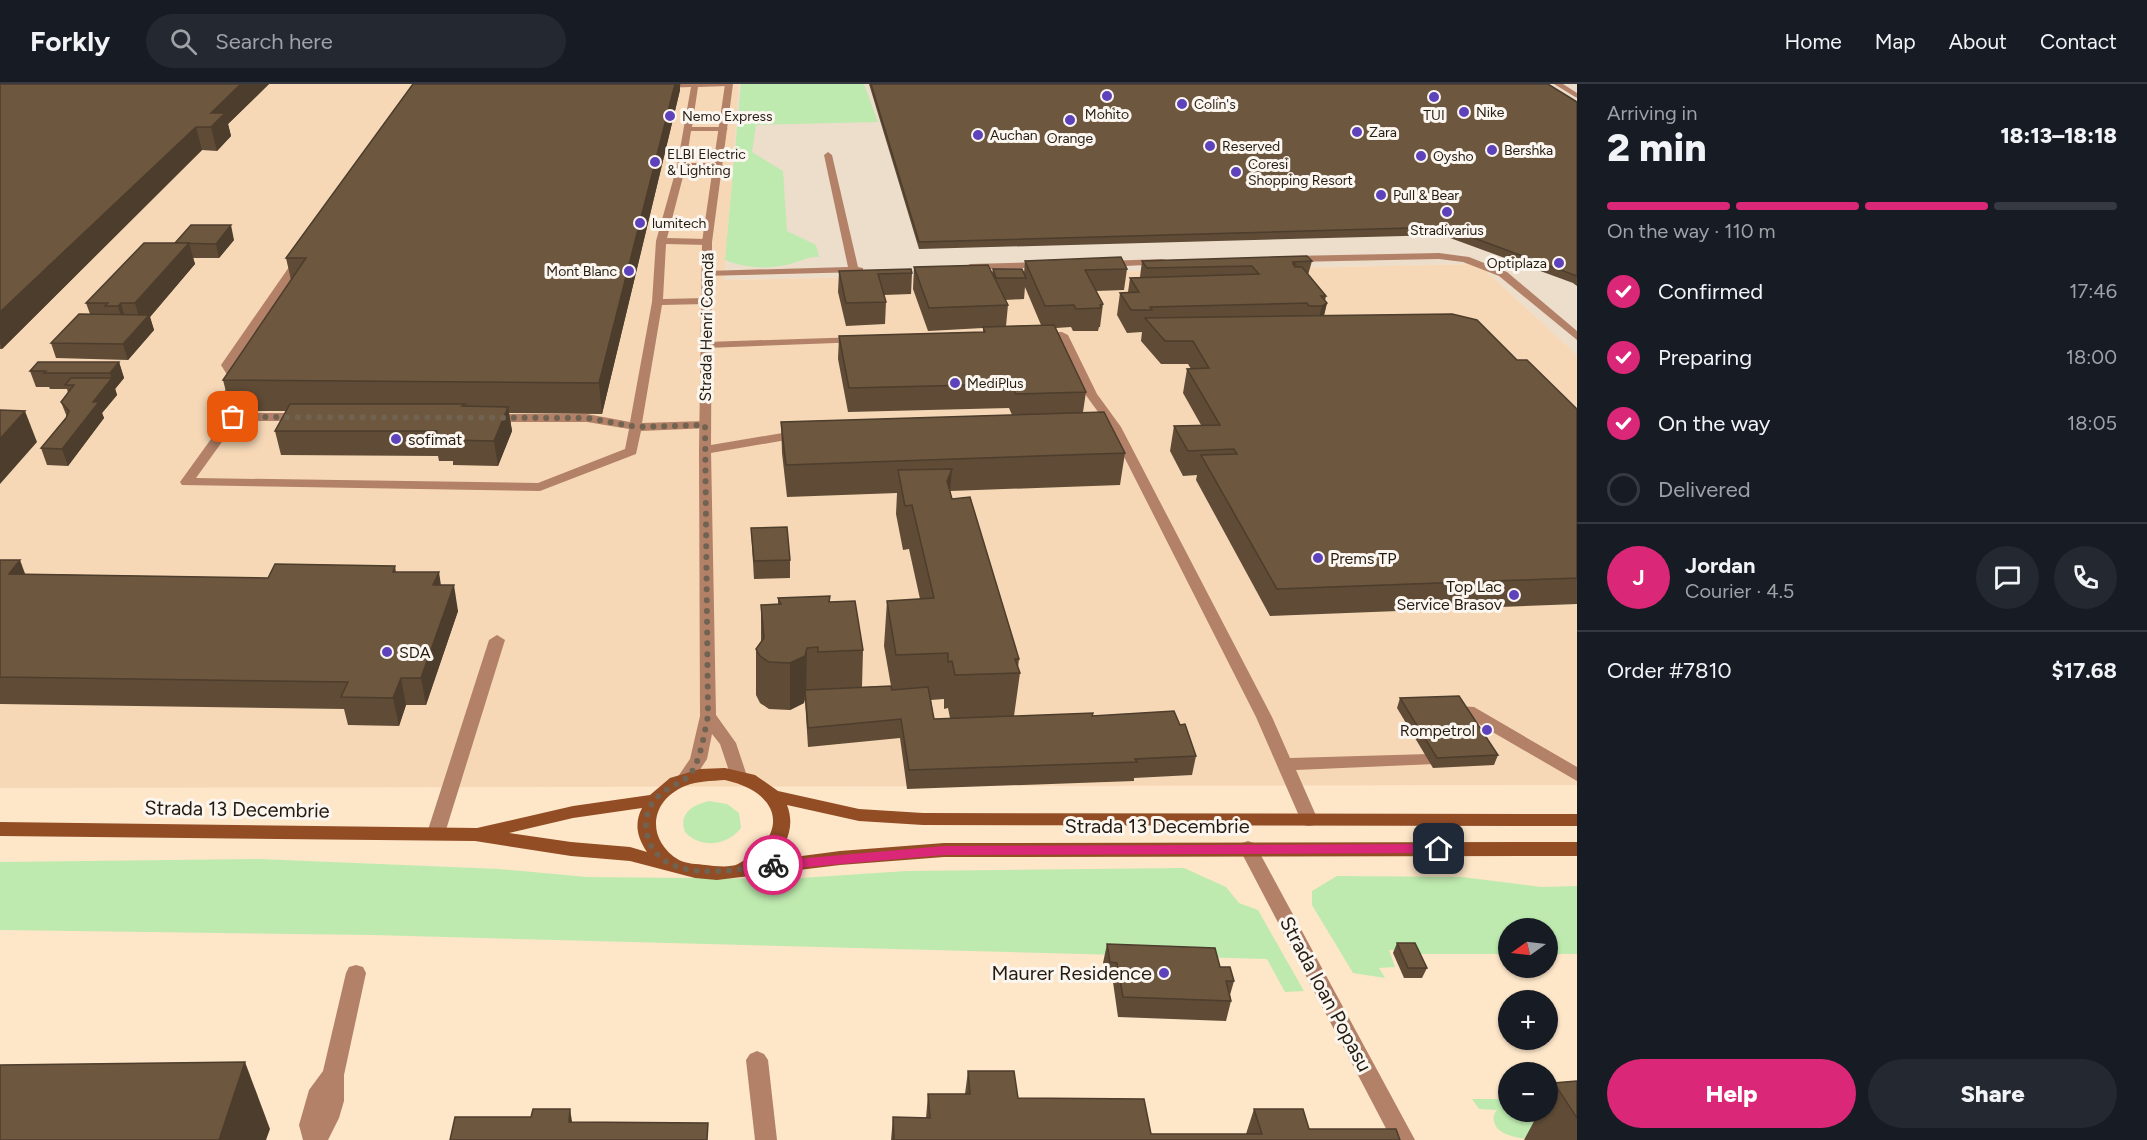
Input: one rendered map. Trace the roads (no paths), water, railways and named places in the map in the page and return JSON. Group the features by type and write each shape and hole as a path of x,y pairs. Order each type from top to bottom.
{"main road":[{"name":"Strada 13 Decembrie","path":"675,865 658,854 650,844 645,821 654,800 674,784 686,778 712,774 738,776 758,784 774,796 781,808 783,822 780,836 759,860 739,869"},
{"name":"Strada 13 Decembrie","path":"774,796 859,815 923,819 1577,820"},
{"name":"Strada 13 Decembrie","path":"474,834 573,812 654,800"},
{"name":"Strada 13 Decembrie","path":"0,829 474,834 571,849 630,854 695,871 717,873 944,850 1577,849"}],"street":[{"path":"645,86 729,84"},
{"name":"Strada Henri Coandă","path":"686,778 698,759 708,716 705,450 707,242 729,84"},
{"path":"1558,84 1577,96"},
{"path":"233,417 187,482 540,487 632,451 657,302 660,241 681,166 694,85"},
{"path":"688,129 724,129"},
{"path":"828,155 854,271"},
{"path":"681,166 718,166"},
{"path":"660,241 707,242"},
{"path":"306,250 226,365 237,381 213,417 316,417"},
{"path":"1285,259 1439,256 1465,259 1503,274 1577,337"},
{"path":"1093,264 1177,262"},
{"path":"962,268 1057,265"},
{"path":"706,274 866,270"},
{"path":"657,302 706,301"},
{"path":"1026,336 1062,335 1091,394 1264,717 1310,820"},
{"path":"706,345 872,340"},
{"path":"481,418 587,418 637,427 705,425"},
{"path":"705,450 748,441 814,434"},
{"path":"436,833 497,640"},
{"path":"1459,711 1468,711 1577,776"},
{"path":"708,716 728,743 738,776"},
{"path":"1285,764 1429,760"},
{"name":"Strada Ioan Popasu","path":"1248,848 1404,1140"},
{"path":"314,1140 326,1125 335,1088 335,1068 356,973"},
{"path":"757,1060 766,1140"}],"place":[{"name":"Mohito","path":"1107,96"},
{"name":"TUI","path":"1434,97"},
{"name":"Colin's","path":"1182,104"},
{"name":"Nike","path":"1464,112"},
{"name":"Nemo Express","path":"670,116"},
{"name":"Orange","path":"1070,120"},
{"name":"Zara","path":"1357,132"},
{"name":"Auchan","path":"978,135"},
{"name":"Reserved","path":"1210,146"},
{"name":"Bershka","path":"1492,150"},
{"name":"Oysho","path":"1421,156"},
{"name":"ELBI Electric & Lighting","path":"655,162"},
{"name":"Coresi Shopping Resort","path":"1236,172"},
{"name":"Pull & Bear","path":"1381,195"},
{"name":"Stradivarius","path":"1447,212"},
{"name":"lumitech","path":"640,223"},
{"name":"Optiplaza","path":"1559,263"},
{"name":"Mont Blanc","path":"629,271"},
{"name":"MediPlus","path":"955,383"},
{"name":"sofimat","path":"396,439"},
{"name":"Prems TP","path":"1318,558"},
{"name":"Top Lac Service Brasov","path":"1514,595"},
{"name":"SDA","path":"387,652"},
{"name":"Rompetrol","path":"1487,730"},
{"name":"Maurer Residence","path":"1164,973"}]}
